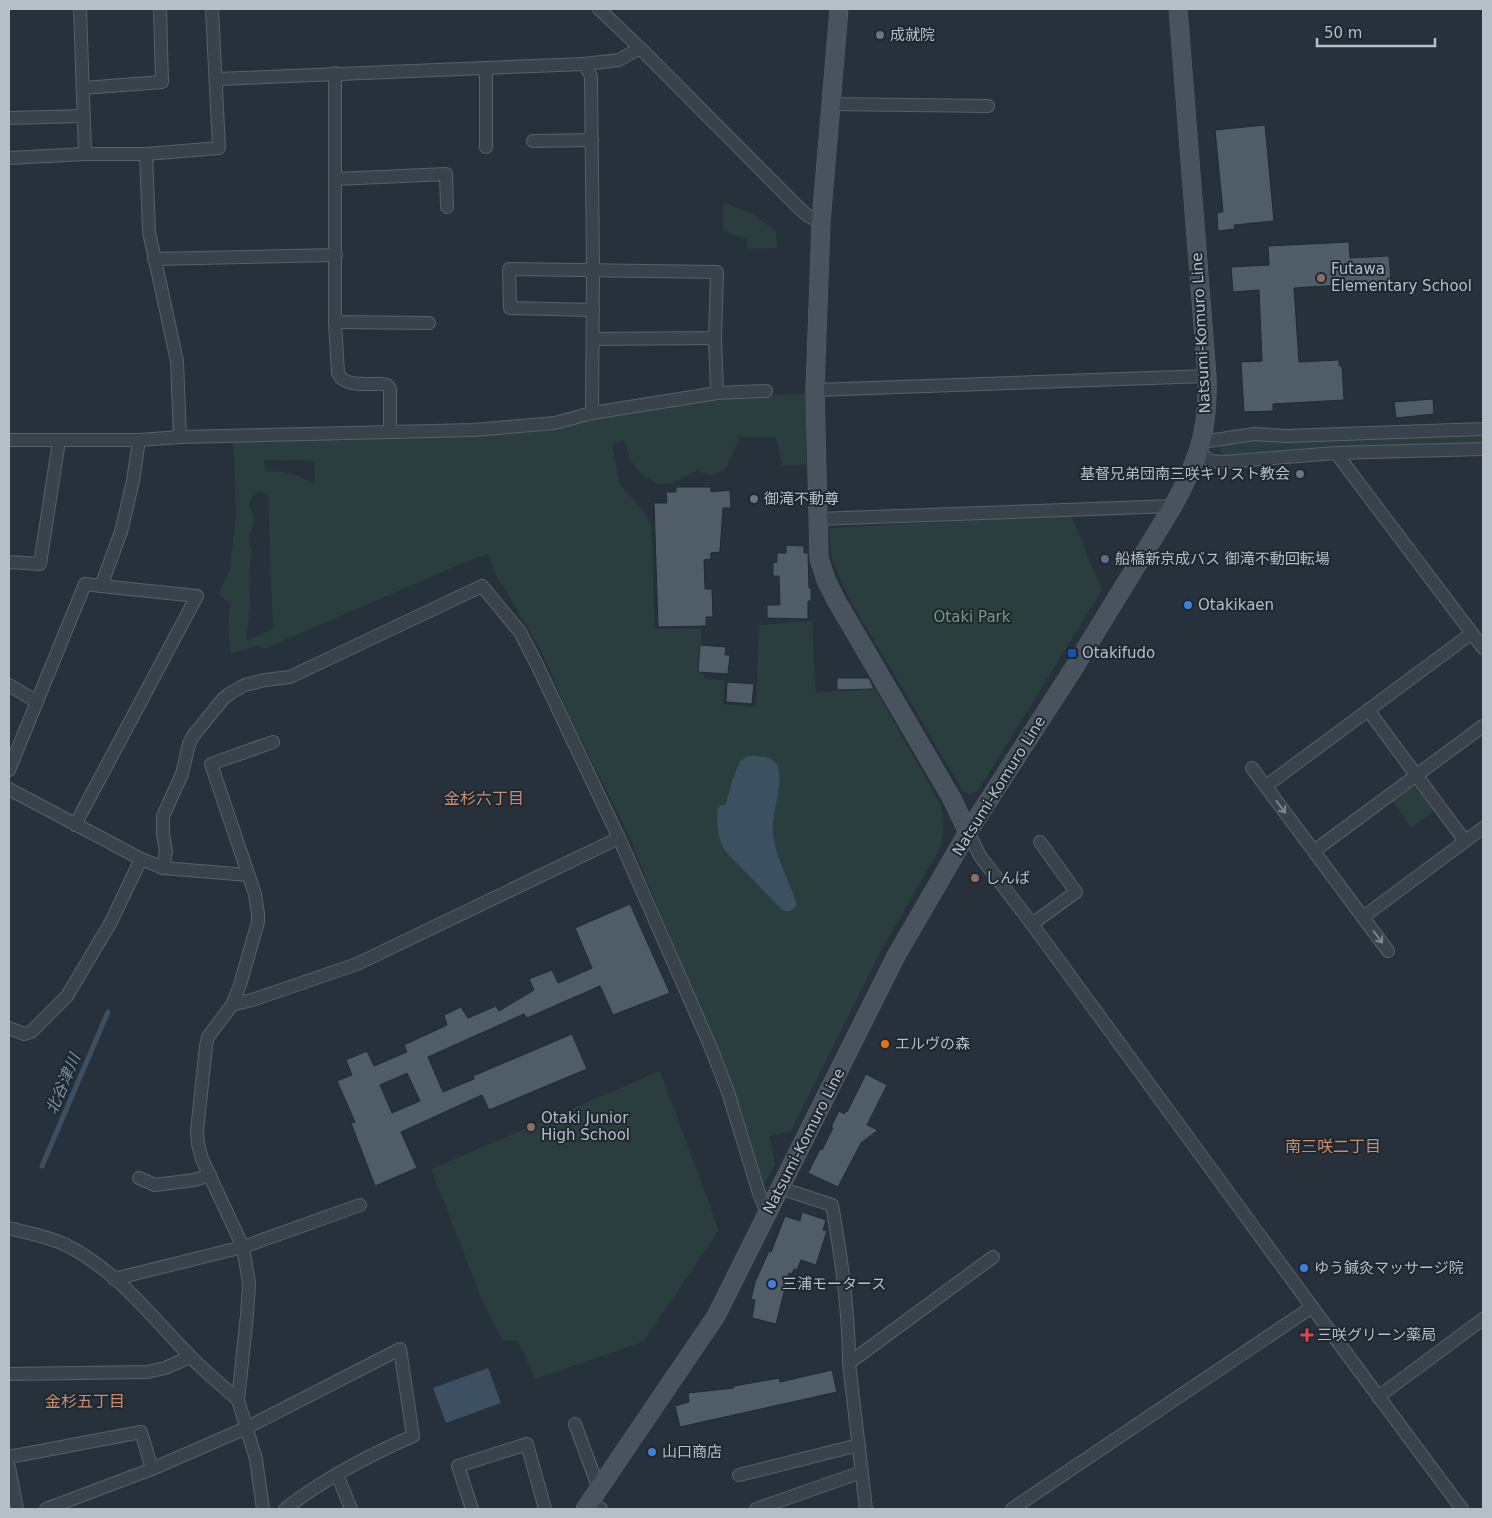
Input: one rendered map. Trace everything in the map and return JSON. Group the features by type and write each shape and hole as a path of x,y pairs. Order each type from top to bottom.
{"main road":[{"path":"839,9 821,222 815,390 818,548 821,567 836,600 951,797 968,832"},
{"name":"Natsumi-Komuro Line","path":"594,1502 716,1316 896,956 968,832 1072,670 1187,482 1200,447 1208,402 1178,9"}],"street":[{"path":"80,9 85,154"},
{"path":"83,88 162,82 160,9"},
{"path":"9,158 85,154 146,154 219,148 212,9"},
{"path":"599,9 797,206 808,216 821,222"},
{"path":"217,79 584,64 619,60 640,48"},
{"path":"584,64 591,76 594,270 592,413"},
{"path":"486,68 486,146"},
{"path":"335,73 335,322 338,373 340,379 346,382 387,385 390,389 390,431"},
{"path":"831,104 988,106"},
{"path":"9,118 84,116"},
{"path":"533,141 592,140"},
{"path":"146,154 149,232 177,361 180,437"},
{"path":"336,179 446,174 447,207"},
{"path":"154,259 336,255"},
{"path":"594,310 510,308 509,269 717,272 715,338 717,393"},
{"path":"335,322 428,323"},
{"path":"593,339 715,338"},
{"path":"815,390 1207,376"},
{"path":"9,440 138,440 180,437 474,430 555,422 592,413 717,393 766,391"},
{"path":"1483,429 1286,436 1254,434 1200,447 1211,461 1224,462 1336,453 1483,449"},
{"path":"101,586 121,532 133,481 138,440"},
{"path":"9,562 40,564 60,441"},
{"path":"1336,453 1483,648"},
{"path":"817,519 1174,506"},
{"path":"10,765 85,584 197,596 75,825"},
{"path":"163,868 166,851 163,834 164,811 182,774 189,744 193,736 223,699 245,685 290,677 482,586 520,632 619,838 711,1048 728,1092 767,1213"},
{"path":"1266,786 1472,633"},
{"path":"9,685 37,702"},
{"path":"1368,710 1465,841"},
{"path":"1314,851 1483,726"},
{"path":"263,1509 256,1459 238,1400 249,1283 243,1247 202,1159 197,1131 208,1038 232,1005 240,985 258,922 255,894 210,764 272,742"},
{"path":"1252,768 1388,951"},
{"path":"9,789 141,859 163,868 248,875"},
{"path":"1363,917 1483,828"},
{"path":"968,832 980,856 1462,1509"},
{"path":"232,1005 357,964 619,838"},
{"path":"1032,924 1076,892 1040,842"},
{"path":"9,1028 24,1034 31,1032 67,996 111,922 141,859"},
{"path":"139,1178 155,1185 210,1176"},
{"path":"780,1188 832,1205 848,1333 849,1363 866,1509"},
{"path":"114,1279 243,1247 360,1205"},
{"path":"9,1228 66,1245 92,1260 168,1331 190,1357 238,1400"},
{"path":"849,1363 993,1257"},
{"path":"1012,1509 1312,1308"},
{"path":"1378,1397 1483,1319"},
{"path":"46,1509 152,1469 246,1428 400,1349 413,1436 375,1452 337,1474 285,1509"},
{"path":"9,1374 148,1372 165,1368 190,1357"},
{"path":"575,1424 594,1502"},
{"path":"9,1457 141,1432 152,1469"},
{"path":"472,1509 458,1466 527,1444 543,1509"},
{"path":"739,1475 858,1445"},
{"path":"9,1467 17,1509"},
{"path":"756,1509 862,1472"},
{"path":"337,1474 351,1509"}],"green space":[{"path":"723,202 752,214 776,231 777,248 748,249 747,240 723,230"},
{"path":"807,393 806,465 782,465 776,437 740,437 725,470 710,475 696,471 672,483 658,484 642,475 631,461 624,440 612,444 619,483 644,511 651,524 655,629 701,629 704,679 725,680 723,704 756,707 759,625 812,621 816,693 874,687 941,805 943,822 943,833 939,850 881,951 791,1131 770,1136 775,1165 762,1188 695,998 628,834 568,713 542,652 496,575 488,554 264,649 258,645 231,654 228,627 230,604 218,594 230,569 236,513 233,438 358,435 594,415 710,399","holes":["264,460 314,461 315,485 302,477 292,474 265,471","259,491 268,495 273,629 246,641 250,605 249,575 252,551 249,540 254,520 249,502"]},
{"path":"1483,433 1483,444 1233,456 1220,452 1220,445 1256,438"},
{"name":"Otaki Park","path":"1071,515 1102,590 978,791 971,794 964,793 847,595 831,556 829,528"},
{"path":"1414,786 1419,788 1436,810 1411,828 1393,802"},
{"path":"660,1071 719,1230 643,1342 535,1379 518,1341 502,1340 483,1302 431,1169"}],"water":[{"path":"748,756 769,758 778,767 779,782 773,819 773,836 777,854 797,905 791,910 782,910 727,853 719,837 717,809 726,804 740,761"},
{"path":"488,1368 501,1403 446,1423 433,1388"}],"building":[{"path":"1265,125 1274,221 1234,225 1235,229 1218,231 1217,213 1223,212 1215,130"},
{"path":"1349,242 1350,258 1389,256 1391,282 1294,288 1299,362 1339,360 1339,366 1342,366 1344,400 1273,404 1273,411 1244,412 1241,362 1262,361 1259,290 1233,292 1231,267 1269,265 1268,246"},
{"path":"1433,399 1434,414 1396,418 1394,402"},
{"path":"676,487 711,487 711,492 730,490 731,508 723,508 720,552 711,553 711,559 704,560 705,589 712,589 713,617 706,617 706,626 658,627 654,503 667,503 666,492 676,492"},
{"path":"786,545 804,546 804,553 808,553 811,601 808,601 808,619 767,618 767,605 780,605 779,576 773,576 773,563 777,562 777,553 786,553"},
{"path":"700,645 726,647 725,655 730,655 728,674 698,672"},
{"path":"837,678 869,678 874,689 837,690"},
{"path":"727,682 754,684 752,704 726,702"},
{"path":"630,904 670,993 613,1015 600,986 527,1018 524,1014 428,1057 443,1092 474,1079 473,1076 572,1034 587,1069 489,1110 482,1095 401,1132 417,1168 375,1186 351,1123 355,1122 337,1081 352,1075 346,1060 367,1051 374,1066 407,1052 404,1045 447,1025 444,1015 461,1007 468,1018 496,1006 499,1011 534,990 529,979 552,970 558,983 592,968 575,928","holes":["407,1073 420,1101 392,1113 380,1085"]},
{"path":"866,1074 887,1085 867,1125 878,1130 861,1143 838,1187 808,1173 833,1128 831,1127 839,1111 844,1114 847,1112"},
{"path":"802,1212 826,1220 823,1230 827,1231 816,1265 801,1260 797,1270 794,1269 792,1274 789,1273 776,1324 752,1318 755,1300 751,1299 755,1282 769,1251 771,1252 785,1216 800,1221"},
{"path":"832,1370 837,1392 680,1427 675,1406 689,1402 688,1393 734,1388 734,1386 779,1378 780,1382"}],"waterway":[{"name":"北谷津川","path":"42,1166 108,1012"}],"place":[{"name":"成就院","path":"880,35"},
{"name":"Futawa Elementary School","path":"1321,278"},
{"name":"基督兄弟団南三咲キリスト教会","path":"1300,474"},
{"name":"御滝不動尊","path":"754,499"},
{"name":"船橋新京成バス 御滝不動回転場","path":"1105,559"},
{"name":"Otakikaen","path":"1188,605"},
{"name":"Otakifudo","path":"1072,653"},
{"name":"しんば","path":"975,878"},
{"name":"エルヴの森","path":"885,1044"},
{"name":"Otaki Junior High School","path":"531,1127"},
{"name":"ゆう鍼灸マッサージ院","path":"1304,1268"},
{"name":"三浦モータース","path":"772,1284"},
{"name":"三咲グリーン薬局","path":"1307,1335"},
{"name":"山口商店","path":"652,1452"}],"district":[{"name":"金杉六丁目","path":"484,798"},
{"name":"南三咲二丁目","path":"1333,1146"},
{"name":"金杉五丁目","path":"85,1401"}]}
